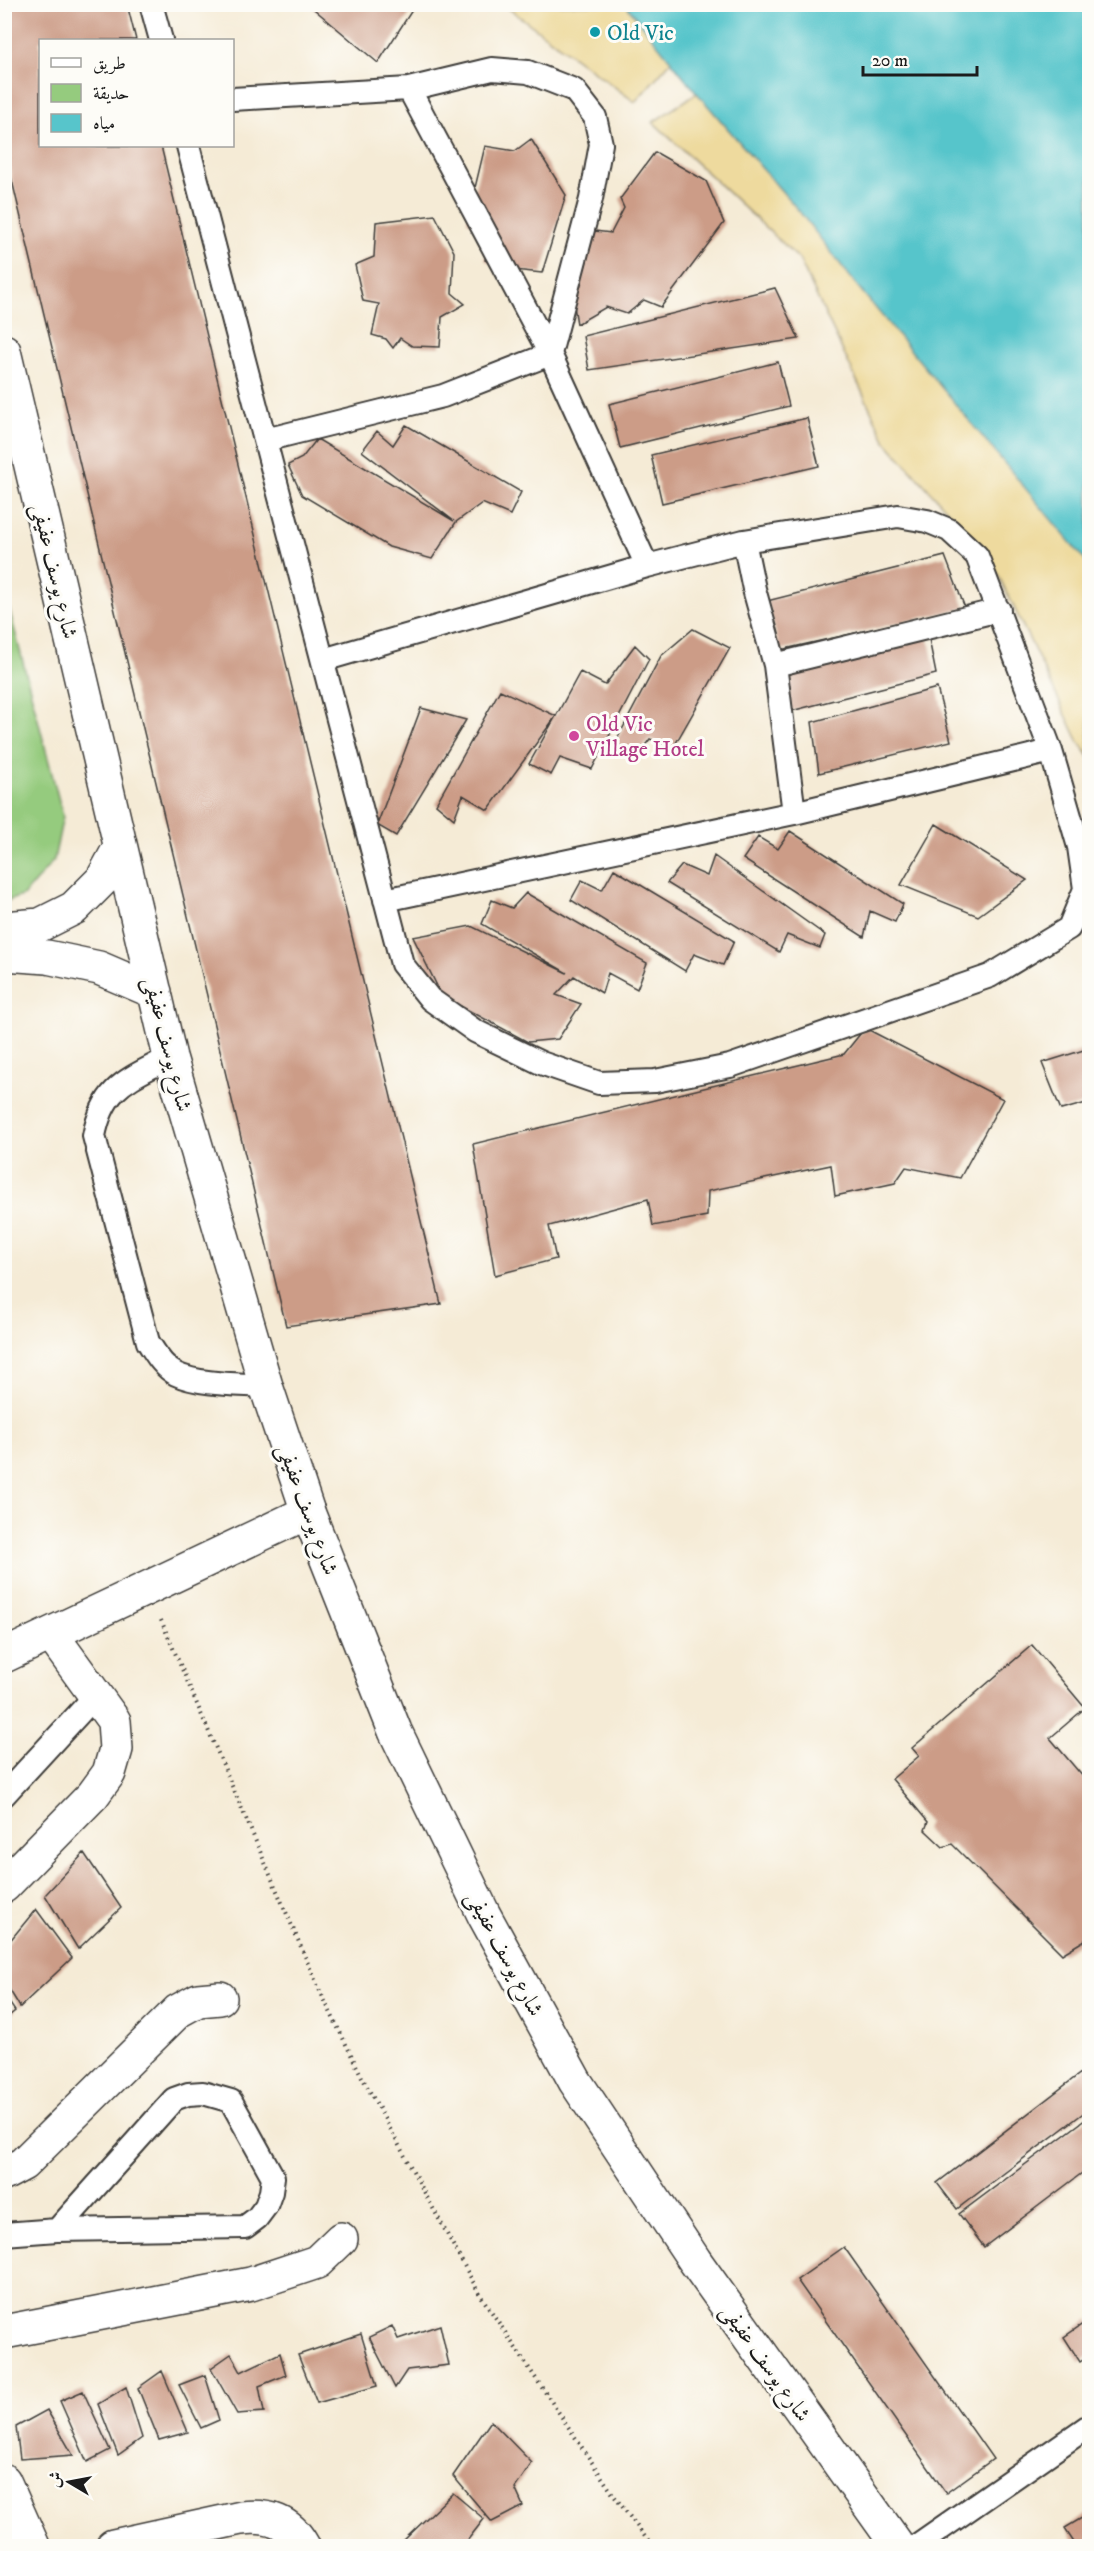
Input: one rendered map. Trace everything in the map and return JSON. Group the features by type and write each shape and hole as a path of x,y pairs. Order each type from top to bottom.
{"street":[{"name":"شارع يوسف عفيفى","path":"4,351 170,1057 266,1386 308,1512 395,1731 484,1915 575,2081 695,2261 898,2547"},
{"path":"4,928 40,926 75,908 102,880 120,847"},
{"path":"4,954 47,957 99,968 155,992"},
{"path":"4,1656 308,1512"},
{"path":"4,1886 93,1795 110,1773 116,1749 114,1720 51,1634"},
{"path":"4,2174 23,2164 178,2011 198,2000 219,1998"},
{"path":"4,2332 251,2284 284,2275 317,2262 341,2239"},
{"path":"4,2481 33,2547"},
{"path":"113,2547 241,2517 260,2516 277,2520 291,2530 303,2547"}],"lane":[{"path":"151,4 160,39"},
{"path":"234,99 409,90 492,69 528,72 574,90 595,117 601,144 591,199 550,354"},
{"path":"409,90 550,354 647,566"},
{"path":"188,147 402,964 430,999 475,1031 541,1063 600,1083 655,1081 730,1066 990,976 1069,928 1085,889 1079,847 1051,751 977,556 949,530 927,521 898,516 744,541 647,566 323,660"},
{"path":"266,440 443,396 550,354"},
{"path":"744,541 754,589 775,665 794,813"},
{"path":"775,665 999,610"},
{"path":"385,900 794,813 1051,751"},
{"path":"170,1057 119,1084 106,1099 98,1116 94,1136 148,1342 159,1360 176,1374 197,1379 266,1386"},
{"path":"4,1795 97,1694"},
{"path":"4,2234 57,2230 245,2227 257,2218 266,2205 273,2177 231,2101 203,2093 188,2094 174,2099 57,2230"},
{"path":"916,2547 1089,2425"}],"path":[{"path":"147,1588 319,1989 362,2077 479,2293 615,2497 652,2547"}],"green space":[{"path":"4,589 63,816 54,860 24,895 5,902"}],"sand":[{"name":"Old Vic","path":"504,5 626,5 672,60 635,102"},
{"path":"697,93 799,211 859,288 1090,565 1089,756 1079,742 990,558 886,442 799,259 653,122"}],"water":[{"path":"626,5 1089,5 1089,565 859,288 799,211 697,93"}],"building":[{"path":"4,4 127,4 136,39 39,39 39,147 161,147 441,1304 286,1326 4,147"},
{"path":"308,4 416,4 378,63"},
{"path":"531,139 566,195 542,273 505,269 485,260 492,233 467,221 485,146 515,151"},
{"path":"655,152 706,181 724,223 661,307 644,300 627,314 606,307 577,324 570,280 595,231 611,233 624,208 620,199"},
{"path":"435,215 454,252 452,293 465,304 442,317 440,347 412,346 400,338 393,348 386,339 372,335 379,304 363,301 355,265 374,257 376,222"},
{"path":"775,288 799,339 589,370 583,336"},
{"path":"778,362 789,406 620,448 609,404"},
{"path":"807,418 819,466 662,503 651,455"},
{"path":"406,425 521,492 510,515 482,503 456,522 432,559 389,547 302,495 288,465 302,458 317,439 454,521 362,451 377,431 393,445"},
{"path":"945,556 965,608 780,650 767,601"},
{"path":"693,629 730,648 673,748 650,739 637,756 615,743 661,656"},
{"path":"928,634 936,674 791,711 783,672"},
{"path":"635,645 649,659 592,769 560,758 551,775 529,764 580,672 605,685"},
{"path":"937,688 951,741 819,773 812,722"},
{"path":"500,690 556,716 488,810 463,795 454,819 436,804"},
{"path":"421,708 466,720 396,836 377,825"},
{"path":"936,824 1027,880 978,916 901,885"},
{"path":"790,831 903,904 895,922 870,911 864,937 743,859 758,837 778,849"},
{"path":"714,856 825,935 820,948 787,935 779,952 667,883 682,865 707,876"},
{"path":"614,869 734,941 723,965 694,954 685,971 571,900 582,880 602,890"},
{"path":"526,893 647,963 637,989 608,973 602,993 574,976 556,995 581,1004 558,1039 528,1042 442,996 413,937 471,926 567,973 482,924 492,900 512,908"},
{"path":"865,1028 1003,1099 960,1178 906,1167 895,1183 835,1196 831,1165 708,1191 707,1216 653,1226 648,1199 549,1226 556,1259 495,1275 473,1144 844,1054"},
{"path":"1090,1048 1090,1102 1061,1110 1042,1063"},
{"path":"1032,1645 1085,1708 1050,1738 1090,1785 1090,1937 1062,1954 952,1844 943,1847 925,1830 928,1822 892,1779 919,1756 912,1748"},
{"path":"84,1853 121,1908 78,1949 45,1895"},
{"path":"36,1909 72,1958 20,2007 4,1981 4,1948"},
{"path":"4,1995 15,2011 4,2020"},
{"path":"1090,2066 1090,2108 957,2209 937,2183"},
{"path":"1090,2116 1090,2167 984,2247 959,2214"},
{"path":"844,2247 993,2459 946,2493 797,2280"},
{"path":"1090,2319 1090,2355 1080,2362 1064,2337"},
{"path":"440,2325 449,2365 407,2370 395,2388 369,2337 392,2326 398,2339"},
{"path":"361,2334 377,2386 317,2403 298,2355"},
{"path":"280,2353 286,2375 259,2386 264,2412 237,2414 211,2368 231,2354 241,2372"},
{"path":"162,2371 188,2432 159,2440 138,2388"},
{"path":"205,2375 219,2420 201,2428 179,2385"},
{"path":"126,2387 142,2438 118,2455 98,2404"},
{"path":"83,2391 110,2450 87,2462 60,2401"},
{"path":"47,2410 73,2455 20,2459 16,2427"},
{"path":"491,2421 532,2463 515,2488 523,2506 492,2522 453,2476"},
{"path":"453,2493 484,2519 463,2546 405,2546 401,2543"},
{"path":"1090,2513 1090,2540 1077,2546 1065,2528"}],"place":[{"name":"Old Vic","path":"595,32"},
{"name":"Old Vic Village Hotel","path":"574,736"}]}
